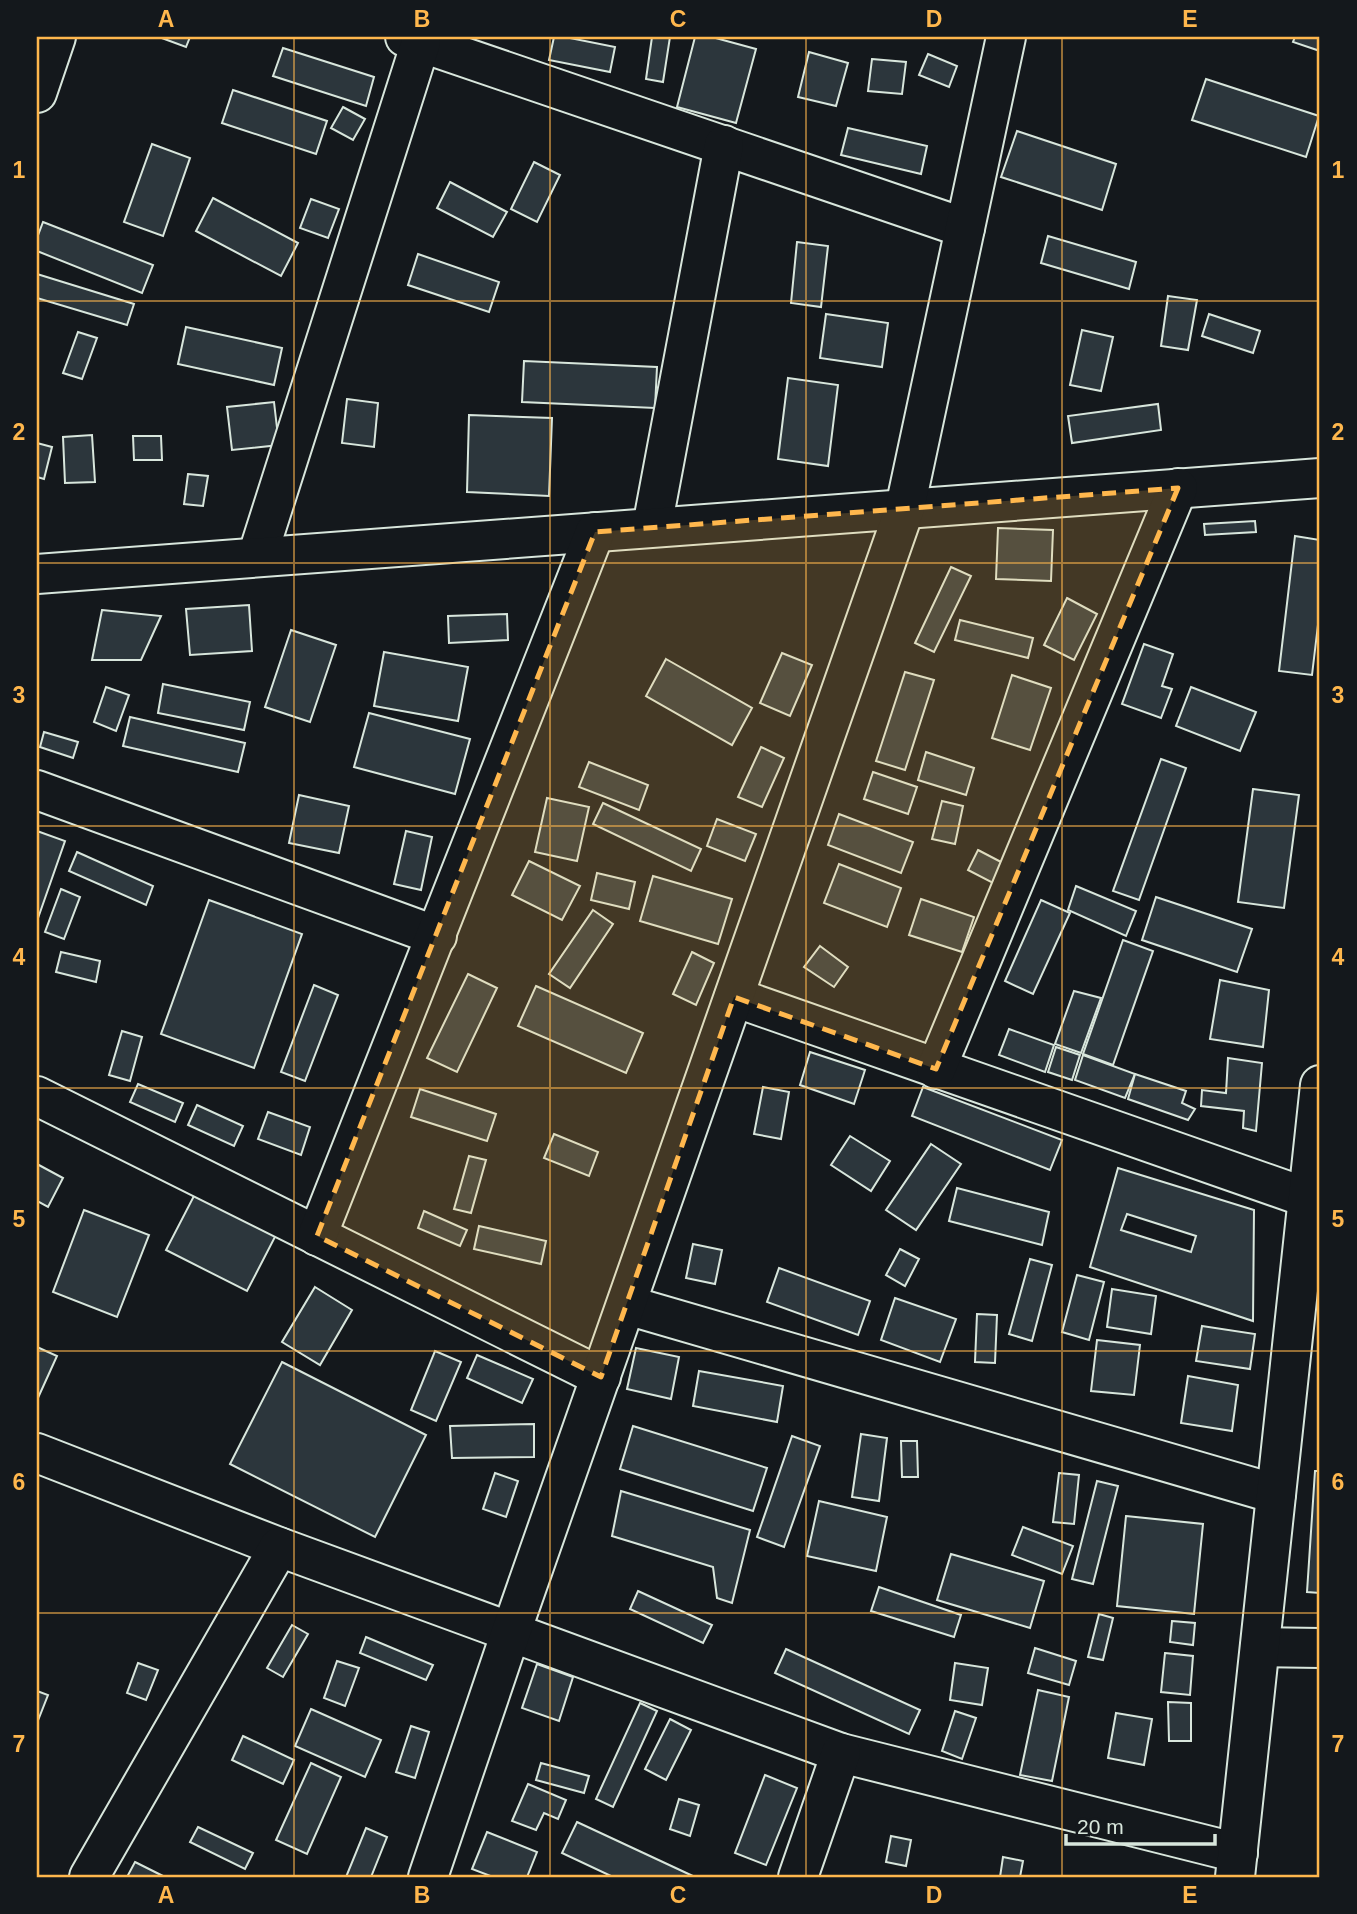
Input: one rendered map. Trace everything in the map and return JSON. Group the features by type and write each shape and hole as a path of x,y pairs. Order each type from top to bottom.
{"street":[{"path":"37,93 56,37"},
{"path":"428,1877 511,1632 905,509 1006,37"},
{"path":"257,557 413,39 965,228"},
{"path":"652,527 723,145"},
{"path":"37,574 1320,478"},
{"path":"936,1069 1178,488"},
{"path":"317,1236 595,531"},
{"path":"37,790 437,936"},
{"path":"734,997 1308,1198"},
{"path":"37,1453 279,1547 841,1753 1236,1865 1320,1085"},
{"path":"37,1096 601,1377"},
{"path":"627,1305 1276,1493"},
{"path":"89,1877 279,1547"},
{"path":"1260,1647 1320,1648"},
{"path":"798,1877 841,1753"}],"highlighted area":[{"path":"1178,488 936,1069 734,997 601,1377 317,1236 595,532"}],"building":[{"path":"159,37 190,37 186,47"},
{"path":"554,37 615,47 610,72 549,60"},
{"path":"652,37 670,37 663,82 646,79"},
{"path":"695,37 712,37 756,49 736,123 677,107"},
{"path":"1295,37 1320,37 1320,51 1293,42"},
{"path":"283,48 374,77 366,106 273,76"},
{"path":"809,52 848,63 836,106 798,97"},
{"path":"928,54 957,66 949,87 919,75"},
{"path":"872,59 906,62 902,94 868,91"},
{"path":"1206,79 1319,116 1306,157 1192,120"},
{"path":"233,90 327,121 316,154 222,123"},
{"path":"343,107 365,119 353,140 331,128"},
{"path":"848,128 927,146 921,174 841,155"},
{"path":"1017,131 1116,164 1102,210 1001,177"},
{"path":"152,144 190,158 163,236 124,222"},
{"path":"534,162 560,175 537,222 511,209"},
{"path":"450,182 507,212 493,237 437,208"},
{"path":"213,198 298,243 281,276 196,231"},
{"path":"311,199 339,209 328,238 300,228"},
{"path":"43,222 153,265 142,293 37,251 37,238"},
{"path":"1048,236 1136,262 1129,289 1041,263"},
{"path":"797,242 828,246 821,307 791,303"},
{"path":"418,254 499,282 489,312 408,285"},
{"path":"37,274 134,304 127,325 37,298"},
{"path":"1168,296 1197,300 1188,350 1161,346"},
{"path":"826,314 888,323 882,367 820,358"},
{"path":"1209,314 1260,331 1253,353 1202,336"},
{"path":"186,327 282,348 274,385 178,364"},
{"path":"1082,330 1113,337 1101,391 1070,385"},
{"path":"78,332 97,338 82,379 63,373"},
{"path":"524,361 657,367 655,408 522,402"},
{"path":"788,378 838,385 828,466 778,459"},
{"path":"347,399 378,403 374,447 342,443"},
{"path":"274,402 279,445 232,450 227,407"},
{"path":"1158,404 1161,430 1072,443 1068,416"},
{"path":"469,415 552,418 549,496 467,492"},
{"path":"92,435 95,482 65,483 63,437"},
{"path":"133,436 161,436 162,460 134,460"},
{"path":"37,443 52,447 44,479 37,477"},
{"path":"188,474 208,476 203,506 184,504"},
{"path":"1255,521 1256,532 1205,535 1204,524"},
{"path":"998,528 1053,530 1051,581 996,579"},
{"path":"1295,536 1320,540 1320,608 1312,675 1279,671"},
{"path":"951,567 971,576 934,652 915,643"},
{"path":"1067,598 1097,614 1074,660 1044,645"},
{"path":"249,605 252,651 190,655 186,609"},
{"path":"102,610 161,616 141,660 92,660"},
{"path":"507,614 508,640 449,643 448,616"},
{"path":"960,620 1033,638 1028,658 955,640"},
{"path":"291,630 336,645 310,722 265,707"},
{"path":"1144,644 1173,654 1162,686 1172,689 1161,718 1122,704"},
{"path":"384,652 468,667 458,721 374,706"},
{"path":"782,653 812,665 790,716 760,703"},
{"path":"666,659 752,708 732,745 646,696"},
{"path":"905,672 934,680 905,770 876,761"},
{"path":"1012,675 1051,688 1030,750 992,738"},
{"path":"163,684 250,702 244,730 158,713"},
{"path":"106,687 129,695 116,731 94,722"},
{"path":"1191,687 1256,712 1240,751 1176,726"},
{"path":"369,713 470,739 455,794 354,767"},
{"path":"130,717 245,743 238,772 123,746"},
{"path":"44,732 78,742 73,758 40,747"},
{"path":"761,747 784,758 762,807 738,797"},
{"path":"926,752 974,768 966,795 918,780"},
{"path":"1161,759 1186,768 1139,900 1113,891"},
{"path":"589,762 648,785 639,810 579,787"},
{"path":"873,772 917,787 908,814 864,799"},
{"path":"1253,789 1299,795 1284,908 1238,902"},
{"path":"299,795 349,806 339,853 289,843"},
{"path":"547,798 589,807 577,861 535,852"},
{"path":"942,801 963,806 955,844 932,839"},
{"path":"603,803 701,849 691,871 593,824"},
{"path":"839,814 913,842 901,873 828,845"},
{"path":"717,819 756,834 745,861 707,846"},
{"path":"37,831 65,841 37,921"},
{"path":"406,831 432,837 421,890 394,884"},
{"path":"978,850 1003,863 993,883 968,870"},
{"path":"77,852 153,886 146,905 69,871"},
{"path":"529,861 580,886 562,920 512,895"},
{"path":"839,864 901,888 887,927 824,903"},
{"path":"597,873 635,882 629,909 591,900"},
{"path":"653,876 732,899 718,944 640,921"},
{"path":"1076,886 1136,911 1126,936 1068,910"},
{"path":"61,889 80,897 64,939 45,932"},
{"path":"1156,897 1252,929 1237,972 1142,940"},
{"path":"921,899 974,917 962,952 909,935"},
{"path":"209,900 302,934 254,1068 161,1034"},
{"path":"1041,900 1070,913 1033,994 1005,981"},
{"path":"593,910 613,924 570,988 549,974"},
{"path":"1123,940 1153,951 1113,1065 1083,1054"},
{"path":"820,946 848,967 834,987 804,967"},
{"path":"61,952 100,961 96,982 56,972"},
{"path":"692,952 714,963 696,1005 673,994"},
{"path":"468,974 497,988 457,1072 427,1058"},
{"path":"1220,980 1269,990 1263,1047 1210,1039"},
{"path":"314,985 338,995 305,1081 281,1072"},
{"path":"536,986 643,1033 626,1073 518,1026"},
{"path":"1074,991 1101,998 1081,1053 1055,1044"},
{"path":"1009,1029 1054,1045 1045,1072 999,1055"},
{"path":"122,1031 142,1037 130,1081 109,1075"},
{"path":"1056,1047 1080,1055 1072,1080 1048,1072"},
{"path":"810,1052 865,1070 854,1104 800,1085"},
{"path":"1083,1055 1135,1074 1125,1098 1075,1080"},
{"path":"1228,1058 1262,1063 1256,1131 1243,1128 1244,1111 1201,1106 1202,1090 1226,1093"},
{"path":"1135,1074 1186,1091 1182,1103 1195,1109 1188,1120 1128,1099"},
{"path":"138,1084 183,1103 175,1122 130,1102"},
{"path":"763,1087 789,1092 781,1139 754,1134"},
{"path":"923,1087 1062,1140 1050,1170 912,1116"},
{"path":"420,1089 496,1114 487,1141 411,1117"},
{"path":"197,1105 243,1126 234,1146 188,1125"},
{"path":"268,1112 310,1127 301,1155 258,1139"},
{"path":"554,1134 598,1152 589,1176 544,1158"},
{"path":"850,1136 890,1161 871,1191 831,1165"},
{"path":"931,1144 961,1164 916,1230 886,1210"},
{"path":"469,1156 486,1160 471,1213 454,1209"},
{"path":"37,1164 63,1178 48,1207 37,1201"},
{"path":"1118,1168 1254,1210 1253,1321 1090,1267","holes":["1127,1214 1196,1236 1191,1252 1121,1230"]},
{"path":"957,1188 1049,1212 1042,1245 949,1221"},
{"path":"196,1192 277,1233 247,1291 166,1250"},
{"path":"84,1210 149,1235 117,1317 53,1292"},
{"path":"424,1211 467,1230 460,1246 418,1228"},
{"path":"479,1226 546,1241 541,1264 474,1249"},
{"path":"693,1244 722,1250 715,1284 686,1278"},
{"path":"900,1249 919,1259 905,1286 886,1275"},
{"path":"1030,1259 1052,1265 1032,1341 1009,1334"},
{"path":"779,1268 870,1301 858,1335 767,1302"},
{"path":"1077,1275 1104,1282 1089,1340 1062,1332"},
{"path":"315,1287 352,1310 320,1365 282,1342"},
{"path":"1112,1289 1156,1296 1151,1334 1107,1327"},
{"path":"895,1298 956,1319 940,1362 881,1340"},
{"path":"977,1314 997,1315 995,1363 975,1362"},
{"path":"1202,1326 1255,1334 1250,1369 1196,1361"},
{"path":"1097,1340 1140,1345 1134,1395 1091,1391"},
{"path":"37,1347 57,1356 37,1400"},
{"path":"636,1348 679,1357 671,1399 627,1389"},
{"path":"435,1351 461,1362 436,1421 411,1410"},
{"path":"477,1355 533,1379 522,1403 467,1378"},
{"path":"282,1362 426,1435 375,1537 230,1464"},
{"path":"699,1371 783,1386 777,1422 693,1406"},
{"path":"1188,1376 1238,1385 1232,1431 1181,1423"},
{"path":"534,1424 534,1457 452,1458 450,1426"},
{"path":"633,1426 767,1468 753,1511 620,1469"},
{"path":"861,1434 887,1438 879,1501 852,1497"},
{"path":"792,1436 820,1446 784,1547 757,1537"},
{"path":"901,1441 917,1441 918,1477 902,1477"},
{"path":"1315,1471 1320,1471 1320,1593 1307,1592"},
{"path":"495,1473 518,1481 506,1517 483,1509"},
{"path":"1059,1473 1079,1475 1074,1524 1053,1522"},
{"path":"1097,1481 1118,1486 1093,1584 1072,1579"},
{"path":"621,1491 750,1530 732,1603 717,1598 713,1567 612,1536"},
{"path":"819,1501 887,1517 876,1571 807,1556"},
{"path":"1126,1516 1203,1524 1194,1614 1117,1606"},
{"path":"1023,1527 1073,1546 1062,1574 1012,1555"},
{"path":"951,1554 1044,1581 1030,1628 937,1600"},
{"path":"879,1587 961,1615 954,1637 871,1611"},
{"path":"638,1591 712,1625 703,1643 630,1609"},
{"path":"1099,1614 1113,1618 1103,1660 1088,1657"},
{"path":"1172,1621 1195,1623 1193,1645 1170,1642"},
{"path":"292,1625 308,1634 283,1677 267,1668"},
{"path":"366,1637 433,1665 426,1680 360,1653"},
{"path":"1035,1648 1076,1661 1069,1685 1028,1673"},
{"path":"786,1649 920,1710 909,1734 775,1673"},
{"path":"1165,1653 1193,1656 1190,1695 1161,1692"},
{"path":"337,1661 359,1668 345,1706 324,1698"},
{"path":"138,1663 158,1670 146,1700 127,1693"},
{"path":"955,1663 988,1668 982,1705 950,1700"},
{"path":"537,1664 573,1677 559,1721 522,1708"},
{"path":"1038,1690 1069,1697 1052,1781 1020,1775"},
{"path":"37,1691 48,1695 37,1723"},
{"path":"1168,1702 1191,1703 1191,1741 1169,1741"},
{"path":"640,1703 657,1711 613,1807 596,1799"},
{"path":"311,1709 381,1740 365,1777 295,1746"},
{"path":"955,1711 976,1718 962,1759 942,1751"},
{"path":"1116,1713 1152,1719 1144,1765 1108,1758"},
{"path":"670,1719 691,1730 666,1780 645,1769"},
{"path":"411,1726 429,1732 415,1778 396,1772"},
{"path":"243,1736 294,1760 283,1784 232,1760"},
{"path":"311,1763 341,1777 307,1854 276,1840"},
{"path":"541,1763 589,1776 584,1793 536,1780"},
{"path":"765,1775 797,1788 766,1865 735,1853"},
{"path":"528,1784 566,1800 558,1819 544,1813 536,1830 512,1821"},
{"path":"679,1799 699,1805 690,1836 670,1829"},
{"path":"577,1822 695,1877 613,1877 562,1853"},
{"path":"198,1827 253,1853 245,1869 190,1842"},
{"path":"366,1828 387,1837 371,1877 346,1877"},
{"path":"487,1832 537,1852 527,1877 493,1877 472,1869"},
{"path":"891,1836 911,1840 906,1866 886,1862"},
{"path":"1003,1857 1023,1861 1020,1877 1000,1877"},
{"path":"135,1862 165,1877 127,1877"}]}
